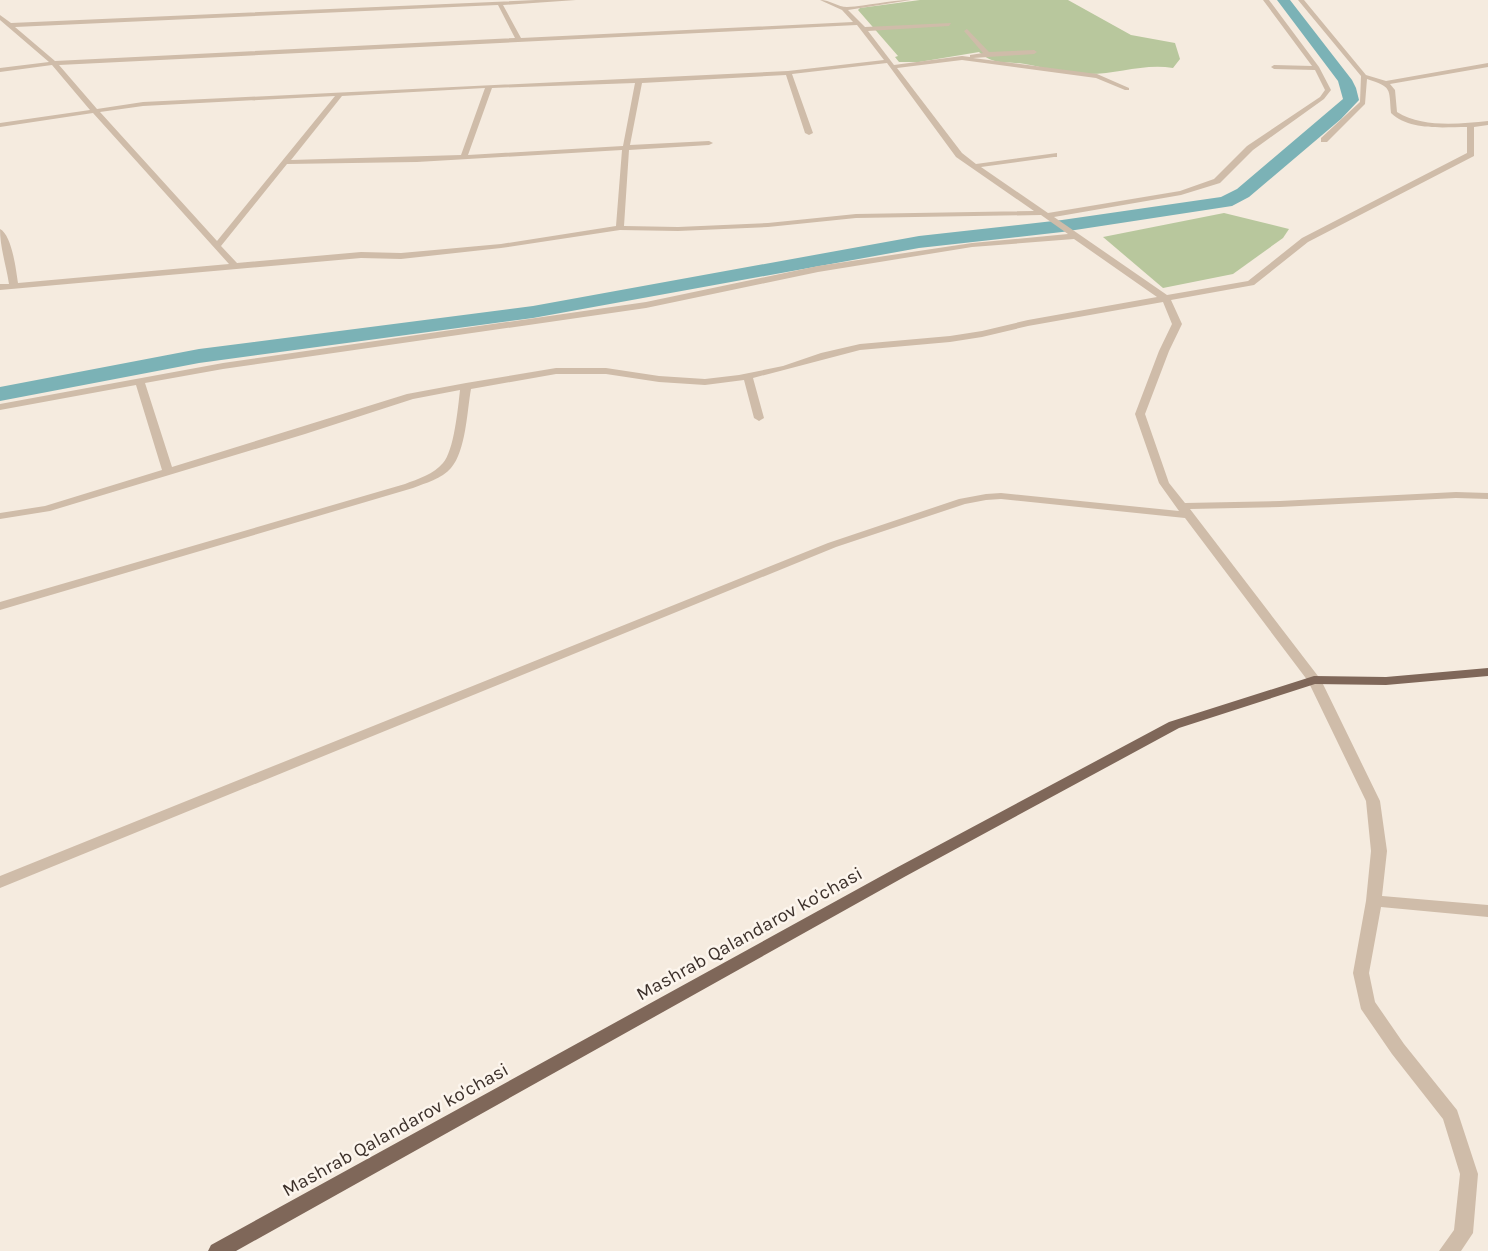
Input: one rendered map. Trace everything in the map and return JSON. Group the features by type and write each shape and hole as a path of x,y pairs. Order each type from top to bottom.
{"main road":[{"name":"Mashrab Qalandarov ko'chasi","path":"218,1251 901,872 1174,725 1314,680 1386,681 1488,672"}],"street":[{"path":"10,25 476,2 500,4 573,0"},
{"path":"823,0 844,9 861,26 892,64 959,155 1166,299 1177,324 1164,351 1140,414 1164,483 1314,680 1373,801 1379,851 1374,901 1361,973 1366,1004 1398,1049 1451,1116 1470,1174 1463,1233 1449,1251"},
{"path":"844,9 908,0"},
{"path":"0,287 361,255 401,256 483,248 620,228 678,229 768,225 856,216 1043,214 1181,193 1217,181 1250,148 1322,98 1328,90 1317,68 1266,0"},
{"path":"1301,0 1364,76 1386,83 1488,65"},
{"path":"500,4 519,40"},
{"path":"0,16 54,63 236,267"},
{"path":"0,70 54,63 519,40 949,24"},
{"path":"968,31 987,54"},
{"path":"0,125 143,104 788,73 962,58 987,54 1034,52"},
{"path":"962,58 1097,76 1127,89"},
{"path":"1274,67 1317,68"},
{"path":"788,73 810,133"},
{"path":"1324,140 1363,103 1364,76"},
{"path":"620,228 626,147 639,81"},
{"path":"1386,83 1392,90 1394,113 1399,118 1419,123 1470,125 1488,123"},
{"path":"464,157 489,86"},
{"path":"217,246 340,94"},
{"path":"0,516 46,508 301,432 411,396 556,371 606,371 659,379 705,382 748,376 860,347 974,336 1028,324 1251,283 1305,240 1471,154 1470,125"},
{"path":"284,162 417,160 709,143"},
{"path":"974,166 1054,154"},
{"path":"0,231 8,250 14,286"},
{"path":"0,407 223,366 462,333 497,326 548,321 646,305 818,269 972,245 1076,236"},
{"path":"748,376 759,418"},
{"path":"139,380 168,471"},
{"path":"0,606 409,486 433,476 448,465 456,446 466,386"},
{"path":"0,882 832,545 963,501 1001,496 1186,510 1456,495 1488,496"},
{"path":"1374,901 1488,911"}],"green space":[{"path":"920,0 1068,0 1131,35 1175,43 1180,59 1173,68 1152,67 1089,74 995,61 979,52 919,62 899,62 895,57 898,56 858,10 860,8"},
{"path":"1224,213 1289,229 1283,238 1233,274 1163,288 1103,237"}],"waterway":[{"path":"0,394 199,356 533,312 919,242 1062,226 1226,202 1243,193 1335,116 1351,100 1349,88 1345,80 1283,0"}]}
